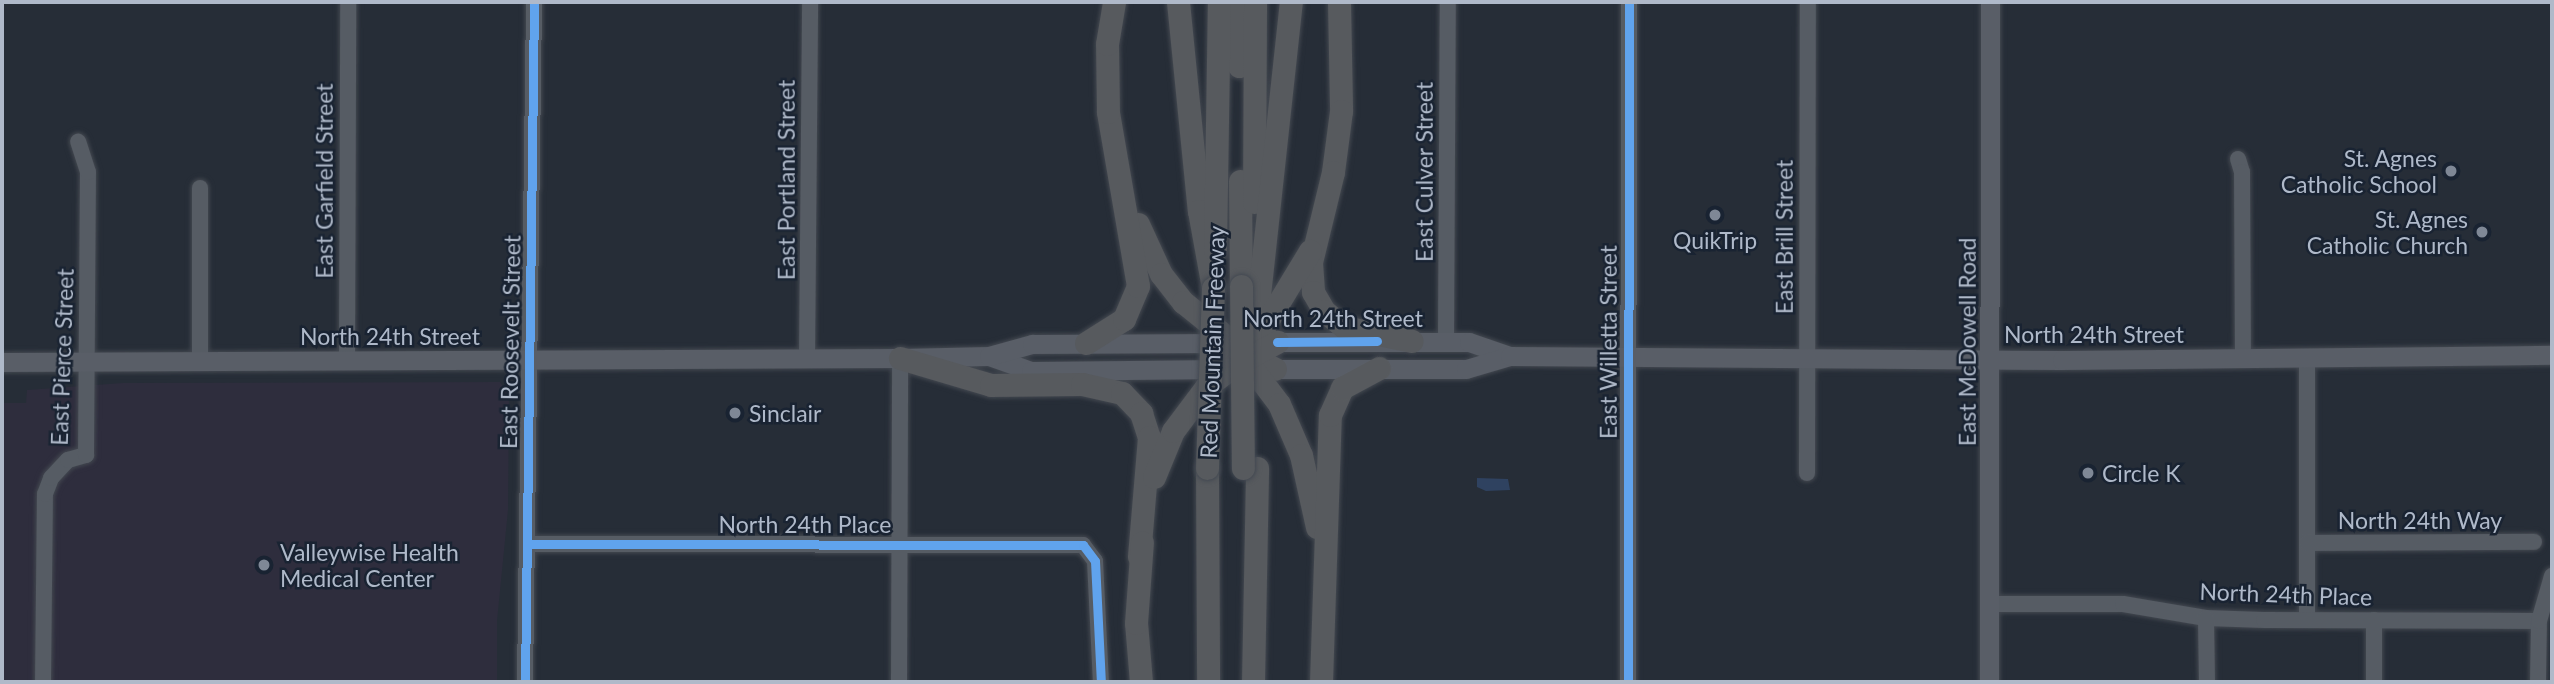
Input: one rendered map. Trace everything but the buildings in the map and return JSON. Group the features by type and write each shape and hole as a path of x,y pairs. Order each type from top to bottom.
{"highway":[{"path":"1086,343 1124,319 1138,286 1106,78 1114,2"},
{"name":"Red Mountain Freeway","path":"1208,682 1208,468 1219,2"},
{"path":"1239,2 1252,285 1250,468"},
{"name":"Red Mountain Freeway","path":"1253,682 1250,468 1243,355 1252,285 1255,2"},
{"path":"1252,285 1291,2"},
{"path":"1339,2 1341,111 1333,172 1315,242 1311,280 1324,311 1353,331 1412,341"},
{"path":"1179,7 1199,211 1213,288"},
{"path":"1119,172 1161,274 1198,317 1243,355 1293,430 1308,480 1325,572"},
{"path":"1139,557 1154,477 1173,431 1206,387 1243,355 1315,242"},
{"path":"1243,355 1277,342"},
{"path":"900,358 991,385 1095,385 1128,398 1141,413 1149,437 1136,623 1142,682"},
{"path":"1321,682 1330,415 1342,388 1379,368"}],"main road":[{"name":"East McDowell Road","path":"1989,682 1993,359 1990,2"},
{"name":"North 24th Street","path":"1277,342 1469,342 1510,356"},
{"name":"North 24th Street","path":"2,362 900,358 989,356 1032,344 1086,343 1379,368 1466,369 1510,356 1993,359 2552,355"},
{"name":"North 24th Street","path":"989,356 1031,371 1243,355"}],"street":[{"name":"East Garfield Street","path":"347,360 348,2"},
{"name":"East Roosevelt Street","path":"525,682 534,2"},
{"name":"East Portland Street","path":"807,359 810,2"},
{"name":"East Culver Street","path":"1446,342 1448,2"},
{"name":"East Willetta Street","path":"1628,682 1629,2"},
{"name":"East Brill Street","path":"1807,472 1808,2"},
{"name":"East Pierce Street","path":"43,682 45,494 51,478 68,460 86,455 88,172 78,142"},
{"path":"2238,159 2242,172 2243,358"},
{"path":"200,188 200,361"},
{"path":"2307,357 2307,619"},
{"path":"899,682 900,358"},
{"name":"North 24th Way","path":"2307,543 2534,542"},
{"name":"North 24th Place","path":"527,544 1083,545 1095,561 1101,682"},
{"path":"2538,682 2539,621 2551,576"},
{"name":"North 24th Place","path":"1990,604 2123,604 2206,618 2539,621"},
{"path":"2206,618 2207,682"},
{"path":"2374,620 2374,682"}],"shaded area":[{"name":"Valleywise Health Medical Center","path":"500,382 509,397 508,510 497,621 497,682 2,682 2,403 26,403 27,390 123,383"}],"water":[{"path":"1477,478 1508,479 1510,490 1486,491 1477,487"}],"cycle path":[{"path":"525,682 534,2"},
{"path":"1628,682 1629,2"},
{"path":"1277,342 1377,341"},
{"path":"527,544 1083,545 1095,561 1101,682"}],"place":[{"name":"St. Agnes Catholic School","path":"2451,171"},
{"name":"QuikTrip","path":"1715,215"},
{"name":"St. Agnes Catholic Church","path":"2482,232"},
{"name":"Sinclair","path":"735,413"},
{"name":"Circle K","path":"2088,473"},
{"name":"Valleywise Health Medical Center","path":"264,565"}]}
